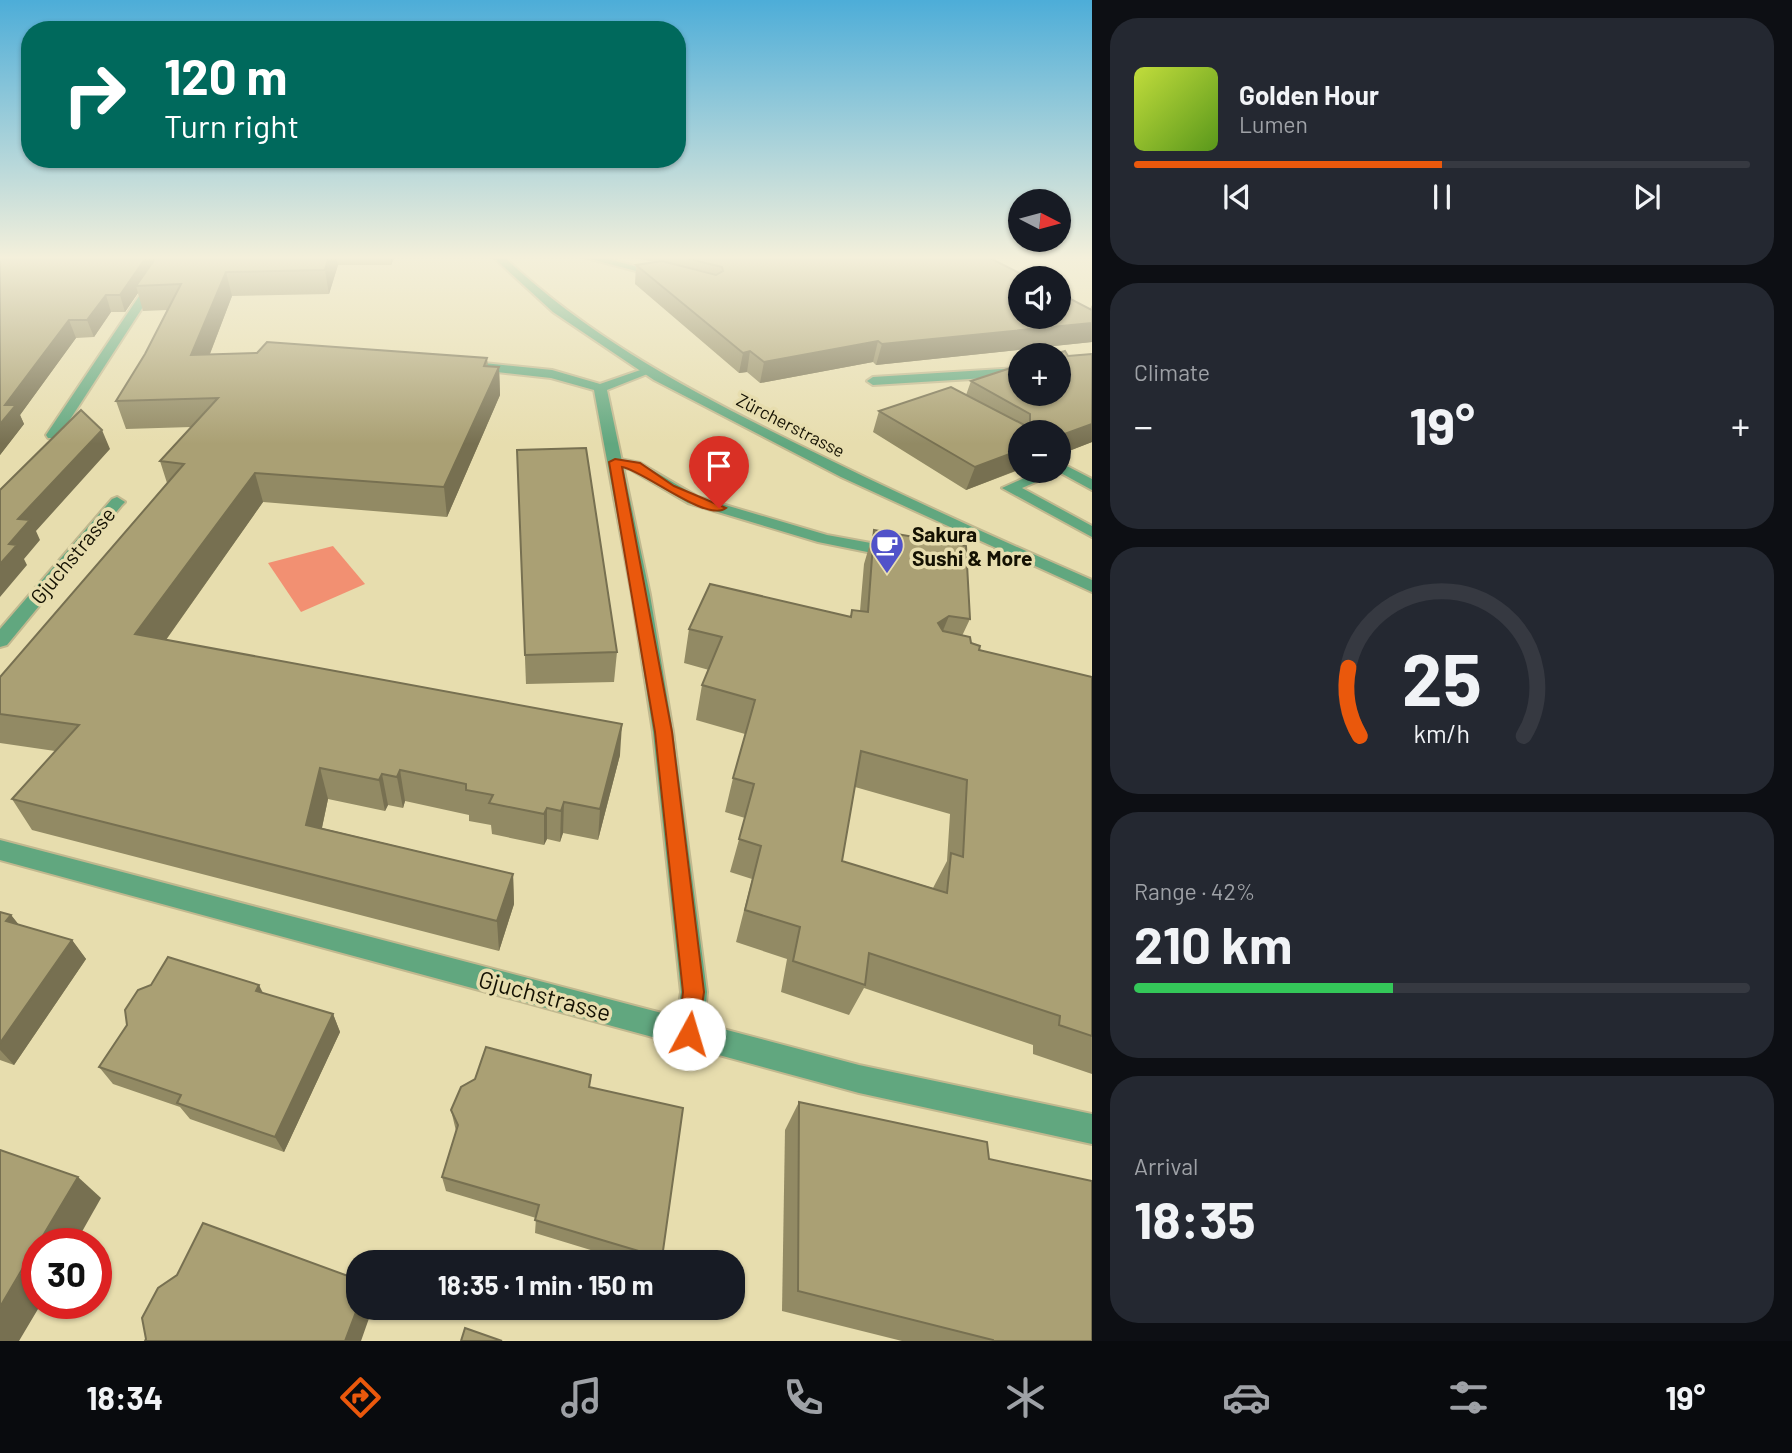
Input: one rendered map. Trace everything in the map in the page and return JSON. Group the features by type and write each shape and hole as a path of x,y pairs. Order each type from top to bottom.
{"street":[{"path":"53,435 130,319"},
{"name":"Zürcherstrasse","path":"569,319 649,371 832,467 1092,587"},
{"path":"460,364 552,374 600,388 649,371"},
{"path":"873,381 1008,373"},
{"path":"917,379 931,393"},
{"path":"600,388 663,732 694,992 689,1034"},
{"path":"615,462 635,466 693,500 824,539 903,554"},
{"path":"1071,475 1092,485"},
{"path":"1023,483 1010,488 1092,532"},
{"name":"Gjuchstrasse","path":"0,641 117,502"},
{"name":"Gjuchstrasse","path":"0,850 859,1079 1092,1129"}],"shaded area":[{"path":"333,546 365,584 301,612 268,563"}],"building":[{"path":"0,319 88,319 69,320 5,405 16,405 0,424"},
{"path":"163,319 206,319 191,355 257,353 267,342 487,358 484,366 499,367 444,487 255,473 135,634 622,724 600,809 564,802 561,811 547,808 544,814 489,803 493,795 466,790 466,784 400,770 397,777 382,774 379,780 320,768 306,825 513,874 497,921 12,799 79,725 0,714 0,677 184,464 160,461 218,398 116,401"},
{"path":"701,319 1008,319 1008,329 1032,329 882,344 878,341 764,362 750,351 743,353"},
{"path":"1071,319 1092,319 1092,323 1071,325"},
{"path":"1092,354 1092,424 1071,432 1071,420 1030,420 1030,414 1016,406 1071,406 1071,356"},
{"path":"1008,369 1008,402 971,381"},
{"path":"951,387 1015,420 1008,420 1008,455 975,467 879,411"},
{"path":"81,410 102,430 18,519 30,520 9,544 17,545 0,564 0,490"},
{"path":"586,448 617,652 525,655 517,450"},
{"path":"874,530 966,546 970,619 949,616 938,623 943,631 970,637 971,643 980,646 979,650 1092,677 1092,1036 1059,1025 1060,1016 869,953 865,985 793,961 800,927 745,910 761,846 739,839 754,784 733,778 755,700 702,685 722,637 689,629 710,584 851,617 852,610 868,612","holes":["861,751 967,780 963,857 951,853 947,893 842,861"]},
{"path":"0,912 11,915 6,921 72,940 0,1043"},
{"path":"168,957 259,985 256,991 333,1014 275,1137 177,1103 181,1095 99,1067 127,1025 125,1010 138,990 151,985"},
{"path":"486,1047 591,1075 589,1087 683,1108 663,1250 635,1250 535,1220 539,1205 442,1177 458,1125 451,1110 461,1087 475,1079"},
{"path":"799,1102 987,1142 989,1159 1092,1181 1092,1341 993,1341 798,1291"},
{"path":"0,1150 78,1177 48,1228 21,1228 21,1271 0,1307"},
{"path":"203,1223 346,1275 346,1320 353,1320 345,1341 145,1341 142,1318 158,1288 177,1275"},
{"path":"465,1328 502,1341 461,1341"}],"place":[{"name":"Sakura Sushi & More","path":"887,575"}],"route":[{"path":"689,1034 694,992 663,732 641,595 615,475 615,462 635,466 693,500 719,508"}]}
